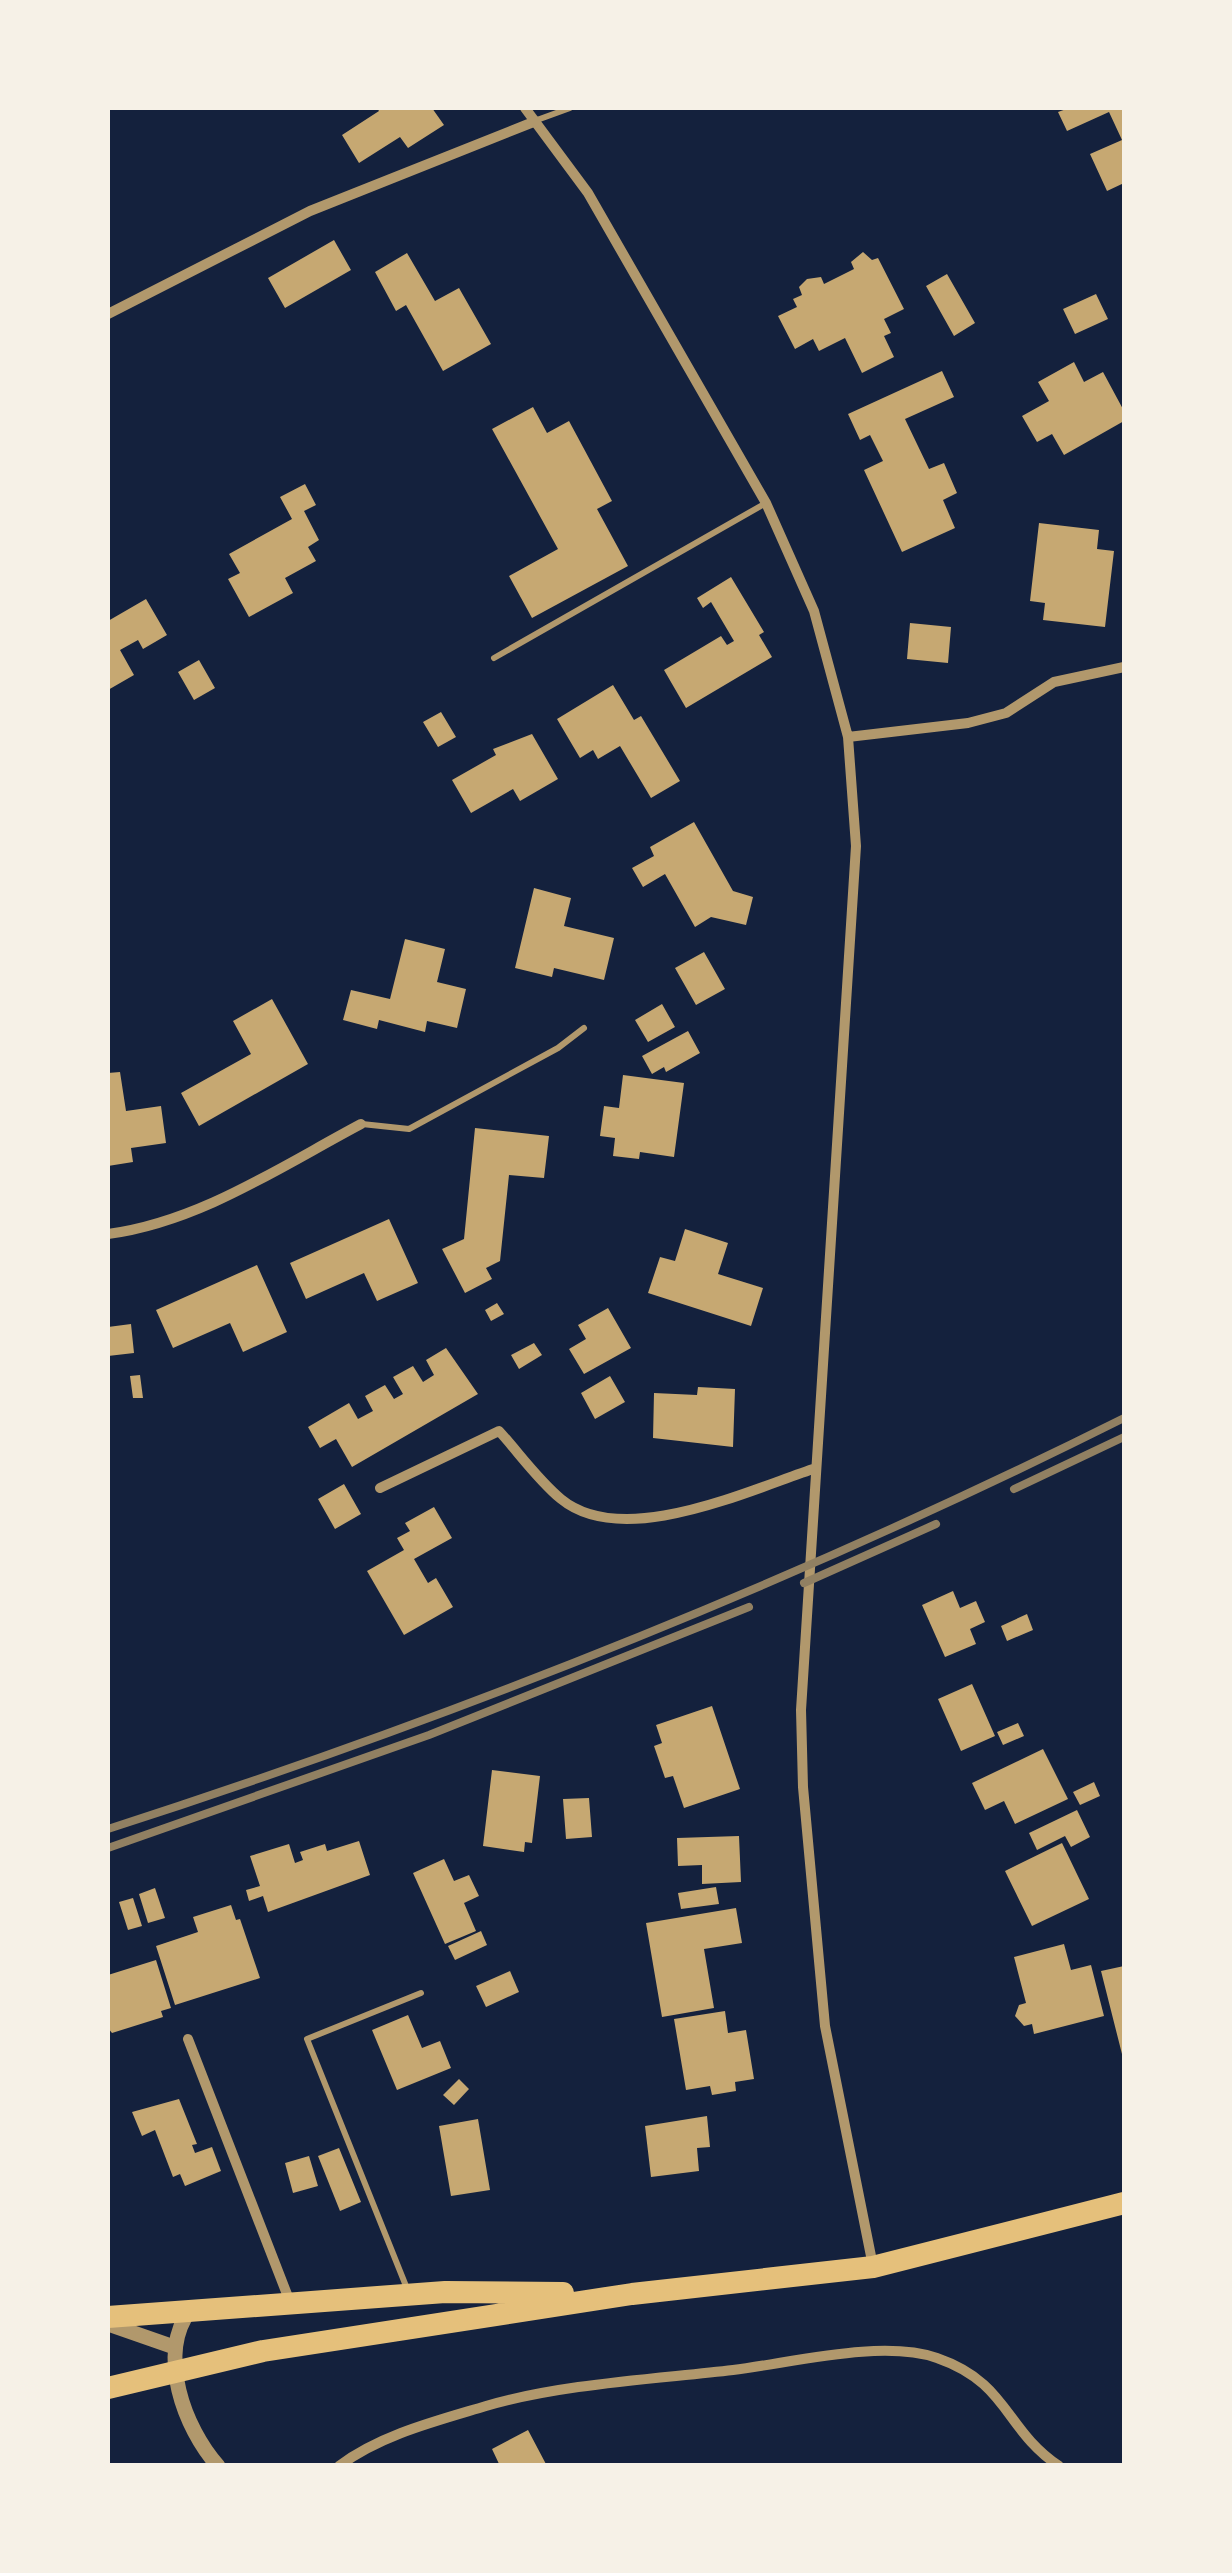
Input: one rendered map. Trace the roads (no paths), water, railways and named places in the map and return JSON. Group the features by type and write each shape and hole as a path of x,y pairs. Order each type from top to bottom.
{"highway":[{"path":"108,2388 262,2351 632,2294 873,2266 1124,2203"},
{"path":"108,2320 192,2308 410,2294 632,2294"}],"street":[{"path":"525,108 588,193 766,503 814,611 848,738 856,846 806,1623 803,1787 825,2026 873,2266"},
{"path":"108,314 310,211 536,121"},
{"path":"848,738 968,723 1006,713 1054,682 1124,667"},
{"path":"108,1234 152,1228 194,1212 361,1124"},
{"path":"380,1488 498,1431 563,1501 615,1520 668,1517 816,1468"},
{"path":"188,2039 290,2302"},
{"path":"192,2308 180,2324 174,2347 176,2371 198,2444 218,2466"},
{"path":"108,2320 174,2347"},
{"path":"339,2466 364,2447 489,2405 626,2382 886,2352 931,2356 973,2374 1006,2404 1025,2438 1060,2466"}],"lane":[{"path":"536,121 570,108"},
{"path":"494,658 766,503"},
{"path":"361,1124 409,1129 558,1048 584,1028"},
{"path":"410,2294 307,2039 420,1994"}],"railway":[{"path":"108,1829 367,1740 624,1643 877,1535 1124,1418"},
{"path":"1014,1489 1124,1437"},
{"path":"804,1583 936,1524"},
{"path":"108,1848 429,1735 749,1607"}]}
